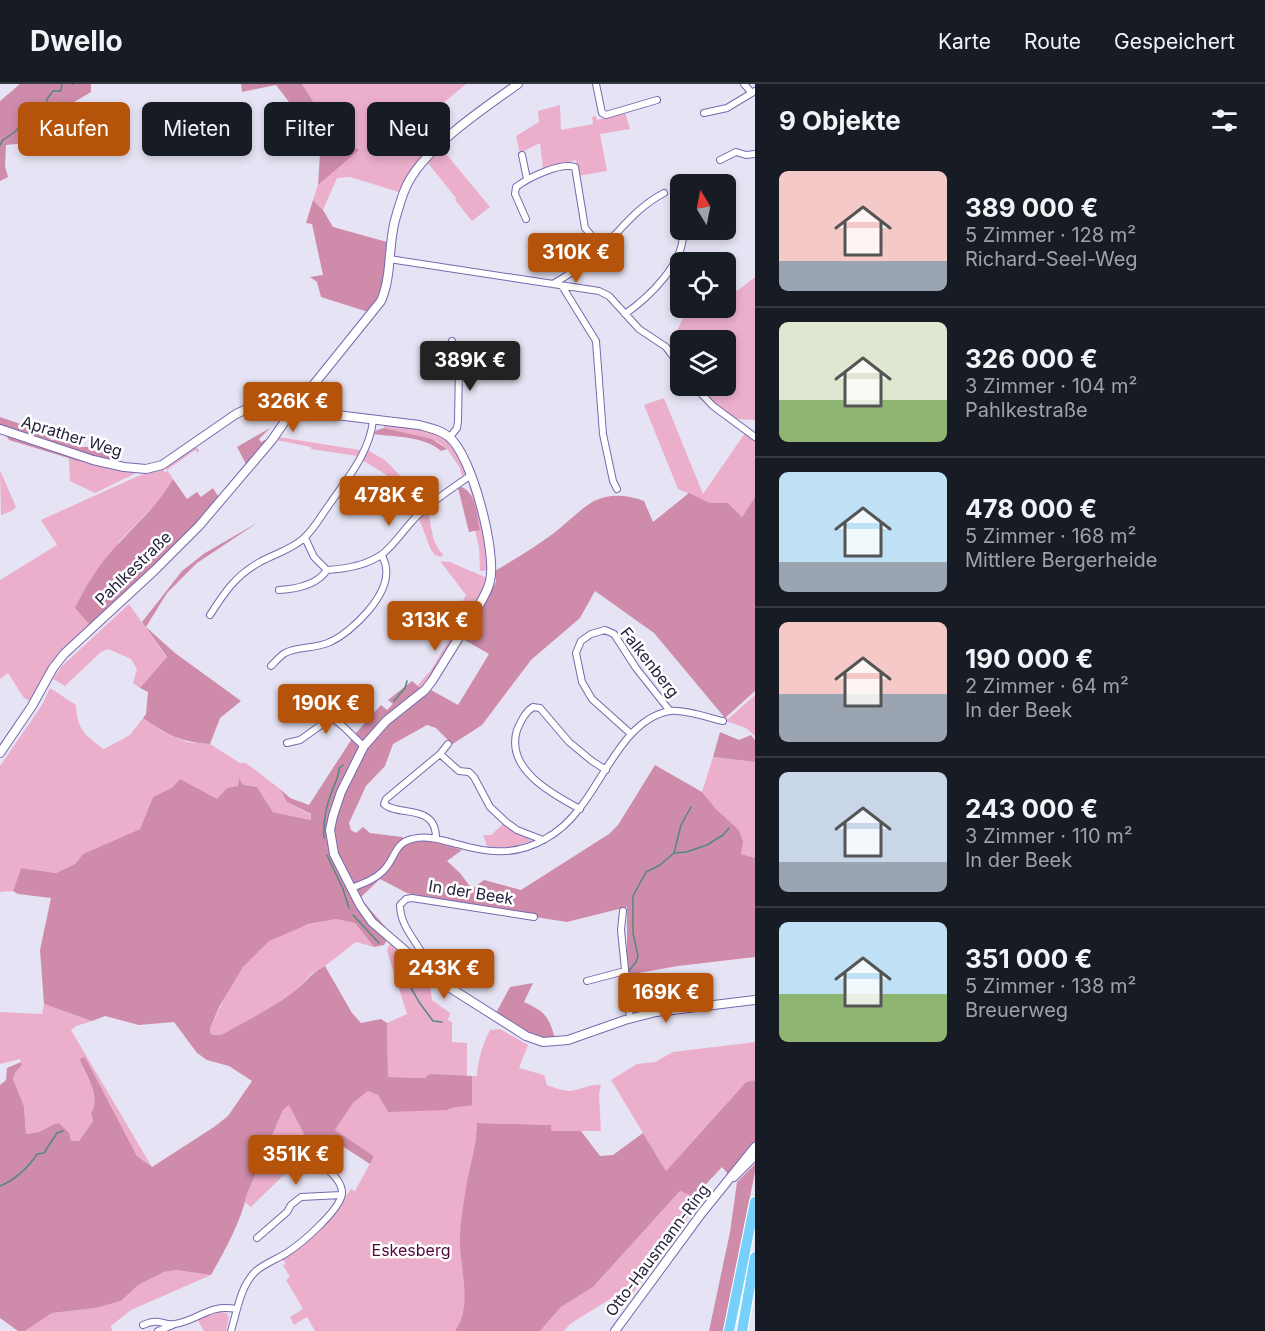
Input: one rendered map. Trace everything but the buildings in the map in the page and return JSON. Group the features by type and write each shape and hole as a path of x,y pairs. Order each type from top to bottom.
{"highway":[{"path":"729,1331 755,1202"},
{"path":"742,1331 755,1257"}],"street":[{"name":"Pahlkestraße","path":"0,753 64,654 199,526 262,453 381,301 387,283 391,241 399,207 416,170 448,138 518,84"},
{"path":"596,84 602,112 606,115 657,100"},
{"path":"704,113 727,108 754,92 744,84"},
{"path":"720,160 736,152 746,155 755,154"},
{"path":"522,155 526,179"},
{"path":"526,219 514,190 526,179 568,165 575,167 585,228 602,248"},
{"path":"553,285 602,248 648,201 664,194"},
{"path":"625,314 647,297 665,276 683,245 683,240"},
{"path":"389,259 553,285 588,288 602,292 609,296 639,329 666,347 670,352"},
{"path":"562,286 596,341 603,434 613,481 617,489"},
{"path":"450,437 457,428 458,421 459,366 452,341"},
{"path":"704,396 713,406 755,437"},
{"name":"Aprather Weg","path":"0,429 101,462 146,469 162,465 251,406 266,403 295,410"},
{"path":"295,410 432,428 450,437 471,475 482,512 491,566 488,588 432,681 425,690 386,721 364,746 337,801 330,830 334,854 360,905 372,922 419,964 464,997 525,1036 543,1042 575,1038 630,1019 670,1010 755,1000"},
{"path":"210,615 228,586 237,577 260,561 295,545 304,538 360,458 371,435 373,420"},
{"path":"327,570 356,566 382,555 419,514 438,497 471,475"},
{"path":"304,538 314,557 327,570"},
{"path":"271,666 285,653 330,642 360,621 370,608 386,577 387,569 382,555"},
{"path":"279,590 289,590 311,583 324,575 327,570"},
{"name":"Falkenberg","path":"631,734 592,699 582,682 576,653 581,641 591,634 605,630 614,634 636,668 670,711"},
{"path":"580,809 549,792 530,775 524,765 516,750 515,740 525,714 533,707 540,708 569,742 606,770"},
{"name":"Falkenberg","path":"351,888 384,871 402,843 416,838 436,838 495,852 523,848 544,840 566,824 580,809 631,734 647,721 670,711 723,721"},
{"path":"287,743 300,740 327,719 333,718 364,746"},
{"path":"436,838 435,829 425,817 411,811 387,807 384,804 386,799 440,754 448,744"},
{"path":"440,754 459,771 469,772 478,781 490,807 506,822 517,830 544,840"},
{"name":"In der Beek","path":"419,964 423,955 405,926 401,914 400,905 406,899 412,898 534,917"},
{"path":"623,911 621,930 630,1019"},
{"path":"587,981 625,971"},
{"name":"Otto-Hausmann-Ring","path":"615,1331 723,1186 755,1147"},
{"name":"Otto-Hausmann-Ring","path":"723,1186 755,1157"},
{"path":"231,1331 236,1309 255,1273 304,1240 330,1214 341,1195 334,1174 322,1164"},
{"path":"257,1238 302,1197 341,1195"},
{"path":"158,1331 213,1309 236,1309"},
{"path":"143,1324 154,1320 174,1325"}],"green space":[{"path":"302,84 466,84 444,102 367,102 367,156 425,156 404,180 399,192 350,177 337,178 323,210 313,200 318,185 351,156 355,156 358,150 355,148 355,102 313,102"},
{"path":"560,105 561,130 593,124 592,117 596,116 597,120 625,112 630,129 600,134 607,171 578,176 576,160 543,169 540,143 520,153 516,136 539,122 538,111"},
{"path":"435,156 448,156 490,207 472,221 428,163"},
{"path":"755,277 755,420 736,419 708,396 736,396 736,330 677,330 683,318 736,318 736,290"},
{"path":"664,398 703,494 745,433 755,440 755,497 742,517 728,503 710,503 678,489 644,405"},
{"path":"384,424 422,428 440,435 454,447 466,473 462,476 460,468 447,449 437,441 384,428"},
{"path":"278,437 360,450 357,456 311,449 311,447 276,440"},
{"path":"195,446 199,450 198,453 195,450 167,470 165,466"},
{"path":"367,450 385,460 427,503 415,514 385,474 362,460"},
{"path":"69,458 134,471 134,474 95,493 70,481"},
{"path":"163,468 165,473 167,470 173,479 164,495 118,543 91,626 32,702 24,698 8,673 0,679 0,580 57,545 41,520 138,476"},
{"path":"0,470 16,507 1,515"},
{"path":"469,485 471,485 479,508 488,570 480,571 479,547 475,530 480,529"},
{"path":"428,510 434,540 443,554 442,557 435,555 431,550 419,519"},
{"path":"440,561 450,562 487,578 484,590 423,690 417,686 431,670 460,621 454,616 466,595"},
{"path":"129,604 167,658 140,688 133,683 137,669 131,659 108,649 101,652 65,686 53,679 61,667"},
{"path":"50,688 76,705 78,720 83,731 104,749 130,735 143,718 163,732 187,742 210,744 240,763 246,763 280,789 287,802 311,815 311,820 273,812 257,787 243,785 239,779 238,786 217,800 173,787 153,797 140,829 83,854 75,864 56,873 21,868 13,891 0,892 0,766 42,705"},
{"path":"755,695 755,736 746,728 726,721"},
{"path":"713,757 755,762 755,858 741,854 738,829 716,809 702,792"},
{"path":"504,823 529,837 531,841 511,847 488,848 483,835 491,835"},
{"path":"336,919 355,923 374,947 356,942 311,974 295,991 263,1013 221,1035 210,1033 234,980 259,948 293,929"},
{"name":"Eskesberg","path":"391,944 430,985 432,1000 450,1013 448,1020 452,1022 452,1042 467,1043 467,1076 477,1076 481,1053 490,1030 500,1029 528,1045 519,1068 544,1075 547,1085 571,1091 601,1085 599,1093 601,1131 551,1131 551,1125 478,1123 518,1331 315,1331 307,1317 294,1325 290,1317 303,1309 286,1280 290,1277 282,1258 320,1227 351,1189 355,1191 374,1156 335,1130 353,1103 368,1091 378,1095 388,1112 432,1081 465,1077 429,1074 425,1078 388,1077 387,1023 407,1014 387,951"},
{"path":"44,1004 92,1021 71,1030 152,1167 137,1156 85,1057 83,1069 95,1096 95,1102 91,1113 93,1121 79,1141 71,1141 59,1123 39,1132 26,1134 24,1106 13,1079 22,1065 20,1059 0,1064 0,1012 42,1014"},
{"path":"755,1042 755,1080 746,1082 666,1171 611,1080 637,1064 655,1062 673,1052"},
{"path":"289,1104 313,1150 297,1162 251,1207 245,1202 247,1194 283,1110"},
{"path":"680,1191 694,1197 697,1205 622,1308 610,1299 570,1324 564,1331 540,1331 561,1307 593,1287"},
{"path":"176,1270 211,1275 131,1310 111,1326 112,1331 25,1331 52,1313 96,1308 121,1301 137,1285 164,1272"},
{"path":"220,1312 227,1313 229,1317 226,1331 204,1331 197,1319"}],"shaded area":[{"path":"20,84 91,84 91,92 74,102 18,102 18,144 6,145 5,166 8,177 0,181 0,101"},
{"path":"241,84 302,84 313,102 289,102 276,85 242,92"},
{"path":"320,156 352,156 318,185"},
{"path":"313,200 323,210 333,227 387,242 381,287 368,312 321,297 317,282 310,277 323,275 312,224 306,223"},
{"path":"0,417 35,429 36,432 50,437 51,440 80,439 80,447 91,447 92,450 104,450 105,446 107,453 114,453 114,461 82,453 78,461 9,440 5,434 0,432"},
{"path":"270,428 259,439 261,442 265,440 265,444 247,466 237,447"},
{"path":"384,428 432,439 447,449 441,451 426,442 409,438 373,434"},
{"path":"173,479 187,499 197,492 201,497 213,488 218,496 229,498 189,543 179,541 91,626 75,608 85,590 106,558 155,505"},
{"path":"462,487 467,490 473,500 480,530 469,532 458,488"},
{"path":"689,493 710,503 728,503 742,517 755,497 755,691 725,718 654,633 595,591 580,618 531,660 482,725 445,749 450,742 436,728 427,725 393,744 385,766 366,786 349,823 351,830 356,833 363,827 370,833 402,837 409,842 431,840 462,850 447,861 472,889 484,880 521,890 609,834 618,825 655,765 702,792 716,809 738,829 743,841 741,854 755,858 755,957 678,966 627,975 627,907 567,922 465,906 407,893 380,879 360,898 389,931 389,937 384,945 374,947 355,923 336,919 309,924 269,941 243,967 219,1007 210,1033 221,1035 266,1010 292,993 325,966 352,1013 361,1023 381,1019 387,1023 388,1077 425,1078 429,1074 472,1076 472,1105 447,1110 388,1112 378,1095 368,1091 353,1103 335,1130 374,1156 370,1164 327,1136 315,1155 289,1105 283,1110 247,1194 236,1226 211,1275 176,1270 164,1272 138,1285 121,1301 96,1308 52,1313 25,1331 18,1331 0,1318 0,1085 6,1080 7,1068 21,1062 22,1065 13,1079 24,1106 26,1134 39,1132 59,1123 69,1133 71,1141 79,1141 93,1121 91,1113 95,1099 80,1059 85,1057 137,1156 152,1167 228,1116 252,1081 229,1066 207,1060 197,1053 174,1022 139,1025 105,1016 92,1021 44,1004 40,950 51,898 18,894 13,891 21,868 56,873 75,864 83,854 140,829 153,797 173,787 180,779 217,799 227,788 238,786 239,778 243,785 257,787 273,812 311,820 311,814 287,802 280,789 290,798 309,805 355,734 381,705 387,710 393,704 388,700 412,681 426,693 431,690 458,705 489,654 463,639 496,582 495,571 547,538 600,498 619,496 644,501 653,522"},
{"path":"257,523 197,563 167,593 146,627 175,653 241,701 220,718 210,744 175,737 143,718 146,714 148,692 140,688 167,657 142,622 182,571 205,553"},
{"path":"720,732 739,740 751,735 755,740 755,762 713,757"},
{"path":"533,983 524,1002 545,1015 555,1038 532,1034 496,1013 510,987"},
{"path":"755,1080 755,1144 728,1174 722,1167 694,1197 680,1191 593,1287 561,1307 540,1331 455,1331 463,1311 461,1226 477,1123 551,1125 551,1131 581,1131 600,1156 613,1155 643,1133 666,1171 746,1082"},
{"path":"755,1164 723,1331 709,1331 730,1232 737,1182"}],"waterway":[{"path":"0,145 16,131 25,118 47,107 47,99 53,91 61,91 62,84"},
{"path":"394,701 405,688 407,681"},
{"path":"324,838 327,808 339,768 343,765"},
{"path":"674,853 681,825 691,807"},
{"path":"628,972 638,956 633,933 633,896 646,872 660,865 674,853 686,852 707,845 723,835 729,828"},
{"path":"327,855 349,908"},
{"path":"353,915 379,943"},
{"path":"400,968 419,1002 433,1021 442,1022"},
{"path":"0,1186 21,1173 37,1154 44,1153 57,1133 63,1131"}]}
